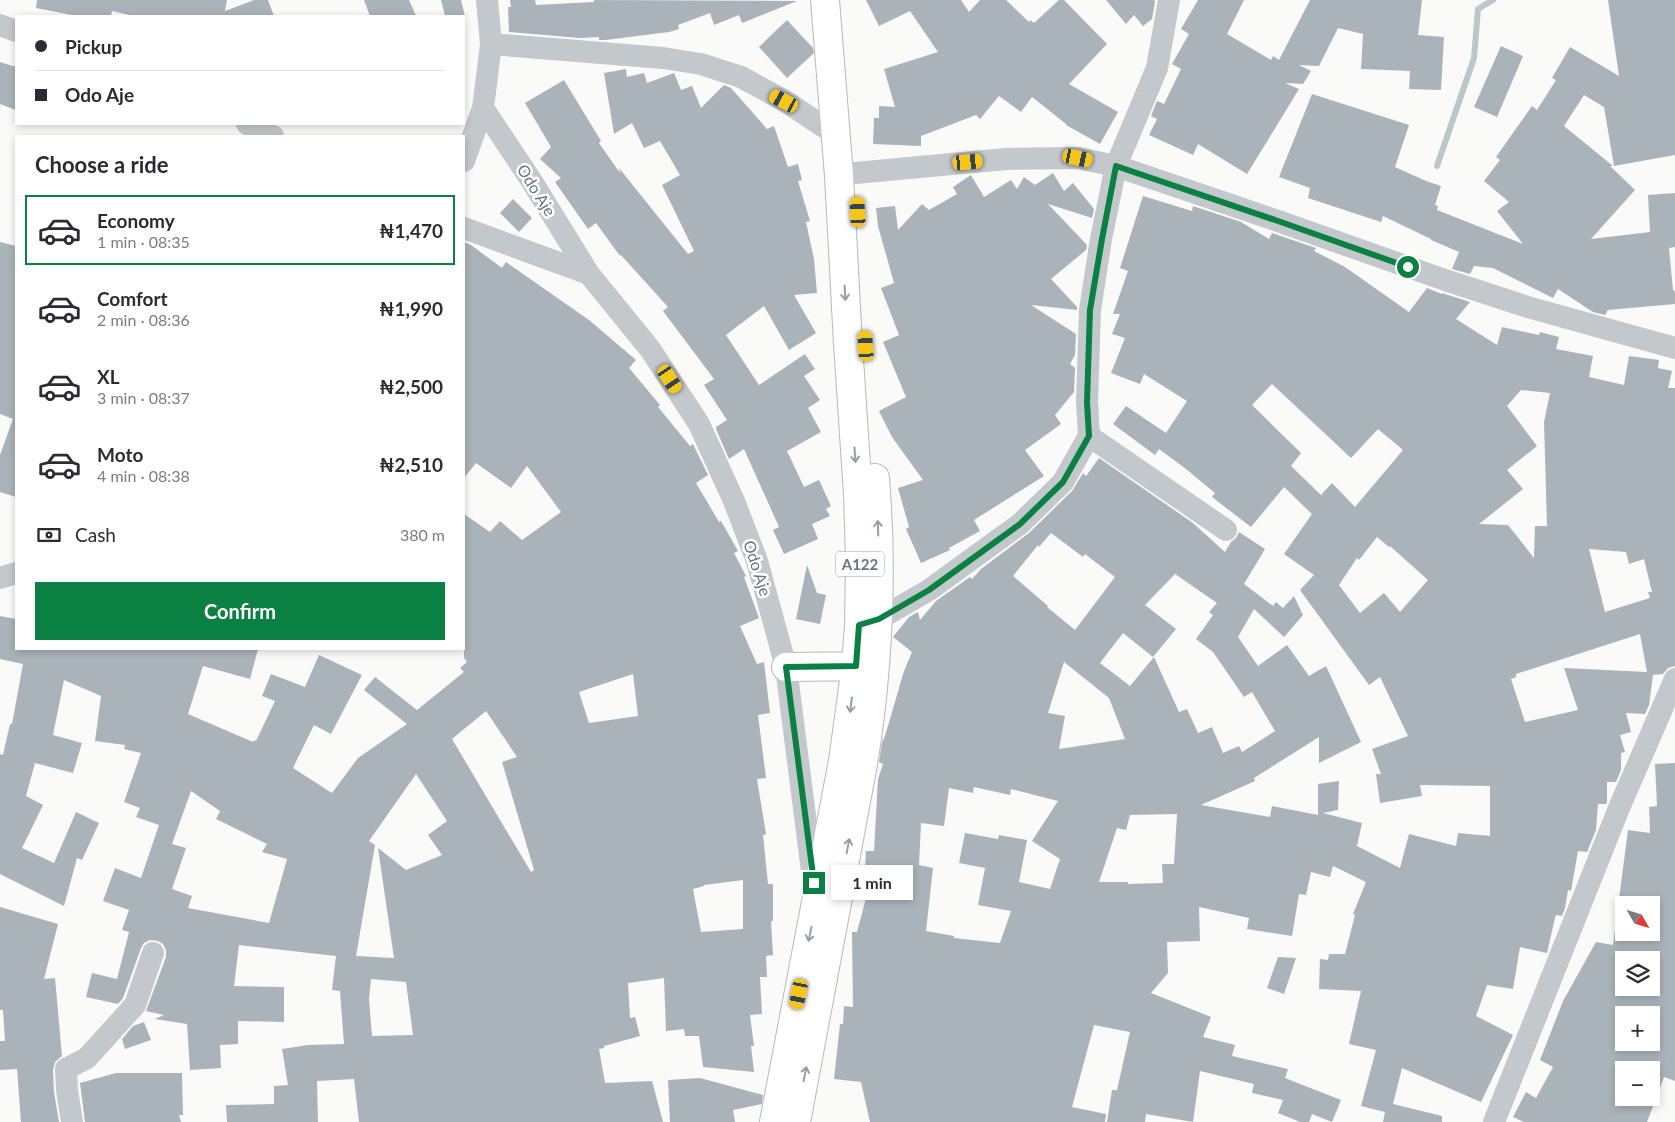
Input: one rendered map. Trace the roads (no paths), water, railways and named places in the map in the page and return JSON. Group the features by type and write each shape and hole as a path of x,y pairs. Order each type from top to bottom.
{"highway":[{"name":"A122","path":"825,0 836,135 858,495 860,559 869,622"},
{"name":"A122","path":"774,1122 842,761 866,666 878,517 842,0"},
{"name":"A122","path":"796,1122 872,710 866,666"},
{"path":"786,667 866,666"}],"street":[{"path":"465,158 483,108 491,44 487,0"},
{"path":"869,622 929,590 1020,524 1063,482 1089,436 1087,402 1090,310 1102,239 1116,166 1158,68 1169,0"},
{"path":"0,25 15,31"},
{"path":"491,44 663,58 700,64 740,77 784,101 836,135"},
{"name":"Odo Aje","path":"483,108 531,180 589,274 650,349 699,424 734,501 757,561 786,667 816,903"},
{"path":"250,125 271,135"},
{"path":"855,173 1006,159 1078,158 1116,166 1464,286 1592,326 1675,348"},
{"path":"465,228 589,274"},
{"path":"1089,436 1226,530"},
{"path":"0,578 15,573"},
{"path":"1494,1122 1619,808 1675,679"},
{"path":"72,1122 66,1090 66,1069 87,1058 135,1005 153,953"}],"waterway":[{"path":"1437,166 1474,58 1478,9 1493,0"}]}
